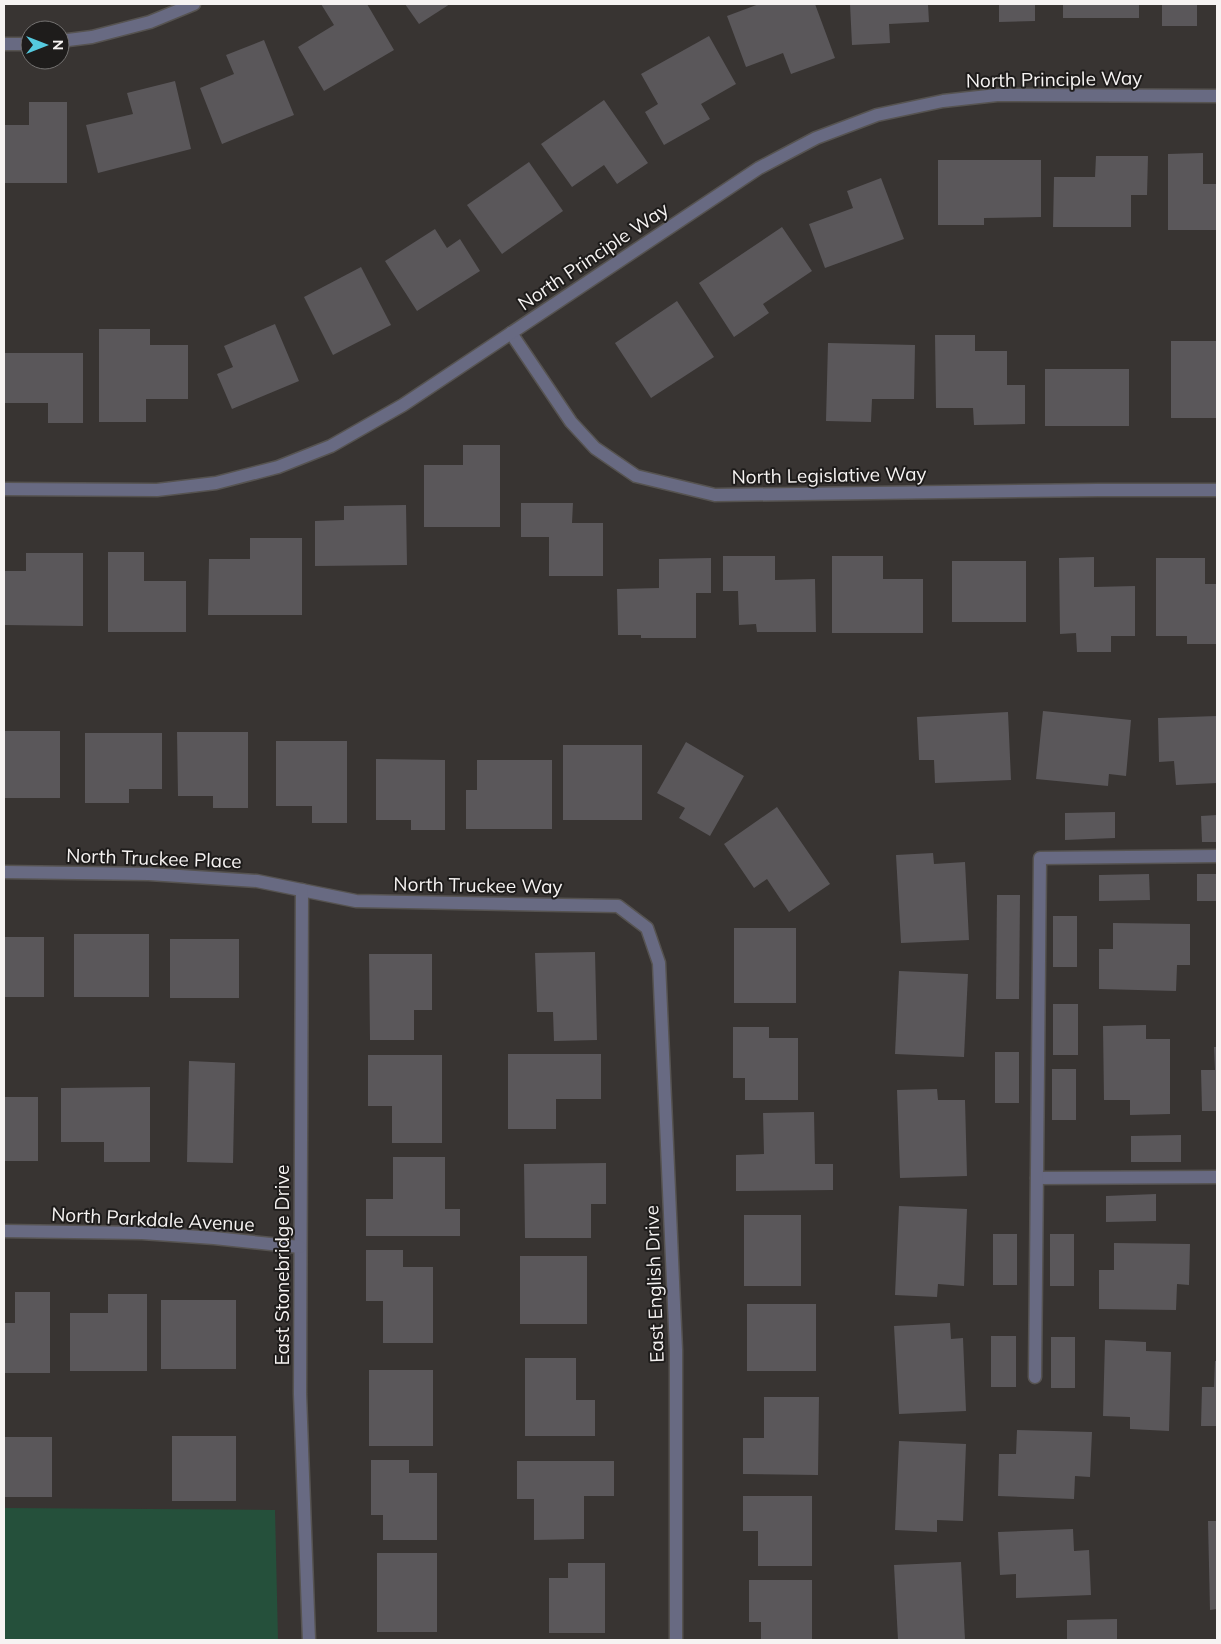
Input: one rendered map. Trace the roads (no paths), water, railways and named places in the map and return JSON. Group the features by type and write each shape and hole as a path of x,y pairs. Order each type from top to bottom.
{"street":[{"path":"70,39 92,37 150,22 194,4"},
{"path":"4,44 20,44"},
{"name":"North Principle Way","path":"4,489 157,490 216,483 278,467 332,446 403,406 759,168 816,138 877,116 943,101 997,95 1217,96"},
{"name":"North Legislative Way","path":"511,333 571,422 595,448 636,476 716,496 1217,490"},
{"path":"1036,1377 1040,858 1217,856"},
{"name":"North Truckee Place","path":"4,872 149,874 257,881 302,890"},
{"name":"North Truckee Way","path":"302,890 356,901 618,906 647,928"},
{"name":"East Stonebridge Drive","path":"302,890 300,1394 309,1640"},
{"name":"East English Drive","path":"647,928 659,963 676,1350 676,1640"},
{"path":"1037,1178 1217,1177"},
{"name":"North Parkdale Avenue","path":"4,1232 142,1233 300,1247"}]}
